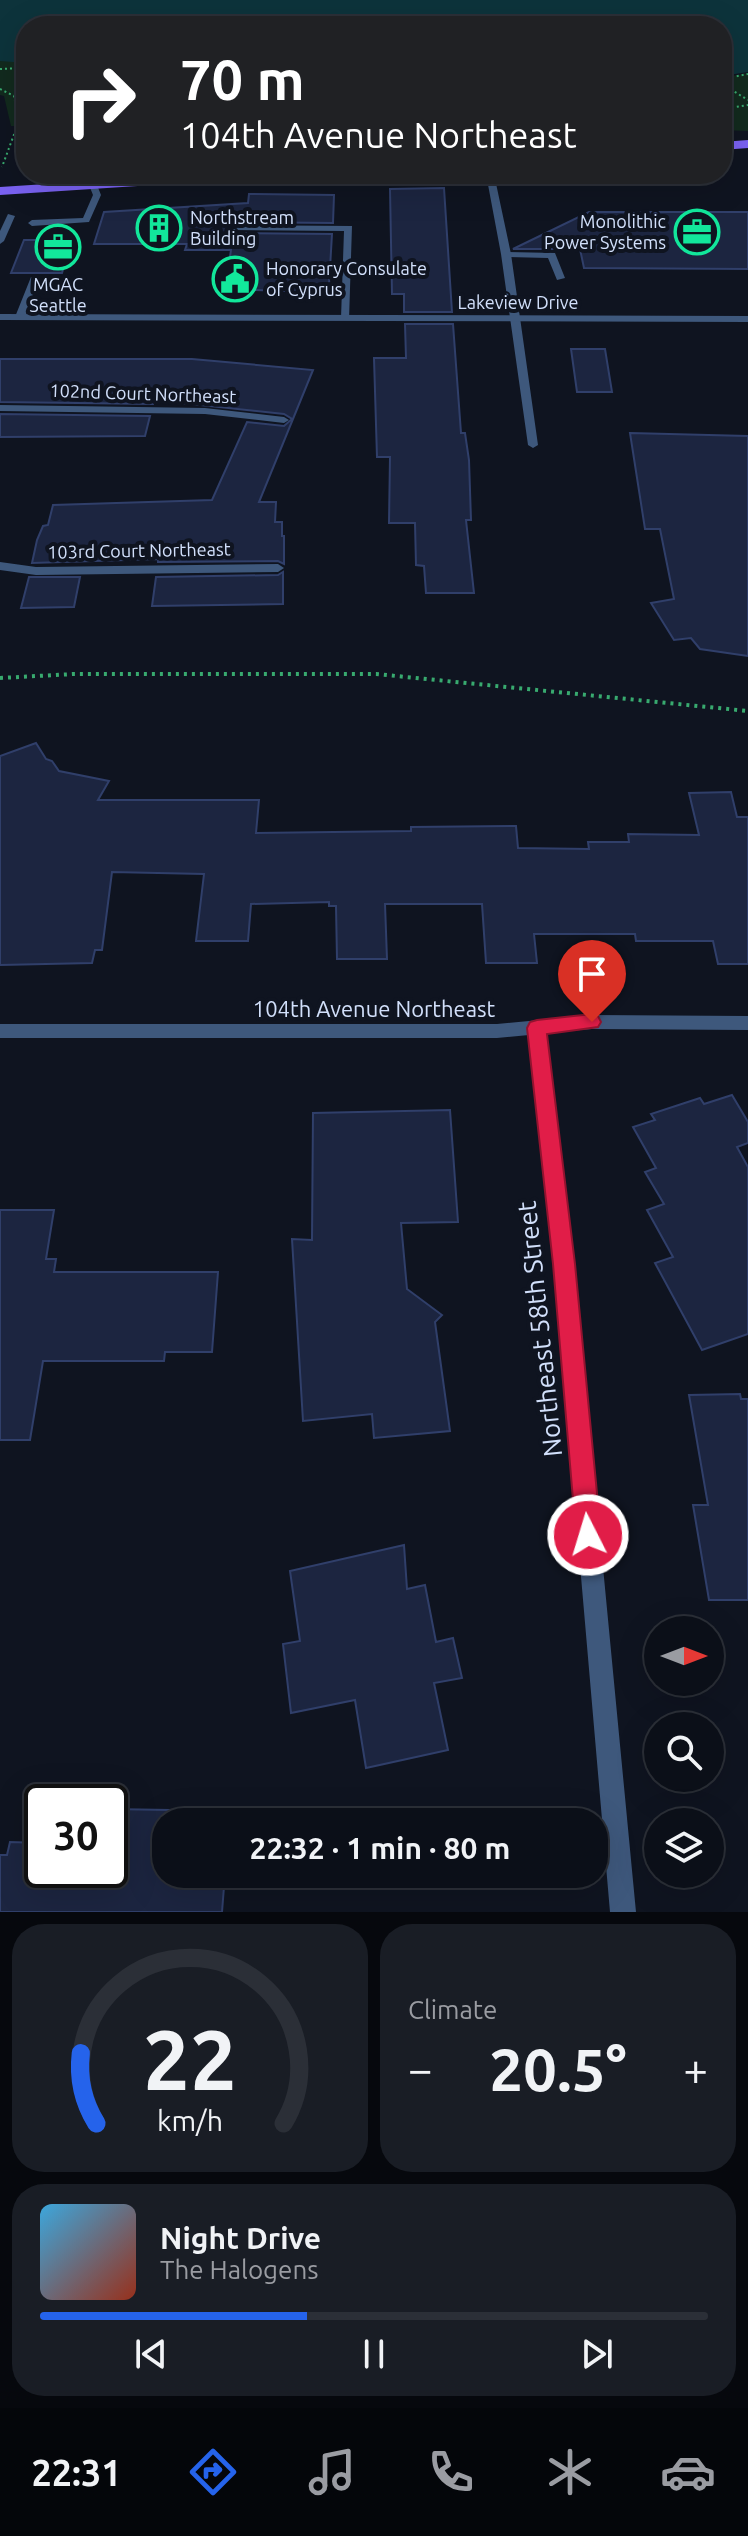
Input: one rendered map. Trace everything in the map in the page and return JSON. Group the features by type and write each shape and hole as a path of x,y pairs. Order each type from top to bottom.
{"main road":[{"path":"0,191 104,184"}],"street":[{"path":"492,184 506,254 533,445"},
{"path":"32,223 86,220 97,195 93,185"},
{"path":"0,241 11,216"},
{"path":"236,228 349,228 346,318"},
{"path":"506,254 552,255 560,278"},
{"path":"20,317 34,279"},
{"name":"Lakeview Drive","path":"0,317 748,319"},
{"name":"102nd Court Northeast","path":"0,408 205,411 284,420"},
{"name":"103rd Court Northeast","path":"0,566 36,571 278,568"},
{"name":"104th Avenue Northeast","path":"0,1032 451,1032 592,1022 748,1023"},
{"name":"Northeast 58th Street","path":"537,1028 564,1264 623,1912"}],"path":[{"path":"0,89 14,96 16,106"},
{"path":"0,171 13,143 10,140 16,127"},
{"path":"0,678 74,674 376,674 748,711"}],"shaded area":[{"path":"0,0 748,0 748,72 732,74 732,16 16,16 16,62 0,61"},
{"path":"0,60 16,61 16,126 11,126 4,96 0,95"},
{"path":"748,73 748,131 732,130 732,76"}],"building":[{"path":"444,188 452,312 404,312 404,294 392,294 390,189"},
{"path":"249,194 334,195 333,223 236,222 229,227 233,233 332,234 329,285 321,285 320,292 225,289 231,250 185,250 187,244 94,244 104,212 248,203"},
{"path":"589,212 748,212 748,269 584,268 580,249 513,249"},
{"path":"40,235 73,235 62,273 11,273 24,240 39,240"},
{"path":"405,324 453,324 461,433 465,433 469,460 471,520 466,520 474,593 426,593 424,566 416,565 415,523 389,523 390,457 377,457 374,358 406,358"},
{"path":"571,349 605,349 612,392 577,392"},
{"path":"0,359 192,359 313,370 259,502 276,502 275,522 282,522 284,536 284,564 278,561 158,562 158,559 32,563 37,540 43,526 48,525 53,505 212,500 247,422 284,426 292,419 284,414 154,400 153,404 0,402"},
{"path":"0,414 150,416 145,436 0,437"},
{"path":"630,433 748,436 748,656 700,649 691,638 674,640 651,603 674,599 660,529 645,529"},
{"path":"283,572 283,604 152,606 156,577 278,575"},
{"path":"29,577 80,577 74,607 21,608"},
{"path":"36,743 46,759 52,761 59,771 109,781 98,800 259,800 256,833 516,826 518,848 589,849 588,842 629,842 628,834 699,835 689,793 731,792 737,817 748,817 748,964 718,964 713,941 636,941 635,934 534,934 537,963 486,963 482,904 385,904 387,959 337,959 336,906 329,906 329,902 251,904 248,941 196,941 204,874 112,872 102,950 95,950 92,963 0,965 0,756"},
{"path":"732,1095 748,1122 748,1143 737,1147 748,1167 748,1334 702,1350 655,1263 673,1257 647,1210 664,1204 645,1172 656,1168 633,1127 655,1120 651,1114 700,1098 704,1104"},
{"path":"450,1110 458,1222 401,1223 407,1289 442,1315 435,1322 450,1431 374,1438 372,1414 303,1421 292,1239 312,1240 313,1113"},
{"path":"0,1210 54,1210 46,1259 56,1259 54,1272 218,1272 212,1352 165,1352 164,1361 43,1361 30,1440 0,1440"},
{"path":"740,1394 741,1399 748,1399 748,1600 709,1600 693,1505 708,1505 689,1395"},
{"path":"404,1545 407,1589 425,1585 436,1642 453,1638 462,1678 434,1683 448,1750 366,1768 355,1700 291,1713 283,1644 300,1641 290,1571"},
{"path":"128,1809 152,1810 152,1888 224,1888 222,1912 0,1912 0,1855 7,1855 10,1842 24,1842 24,1888 128,1888"}],"place":[{"name":"Northstream Building","path":"159,228"},
{"name":"Monolithic Power Systems","path":"697,232"},
{"name":"MGAC Seattle","path":"58,247"},
{"name":"Honorary Consulate of Cyprus","path":"235,279"}],"route":[{"path":"588,1535 564,1264 537,1028 592,1022"}]}
